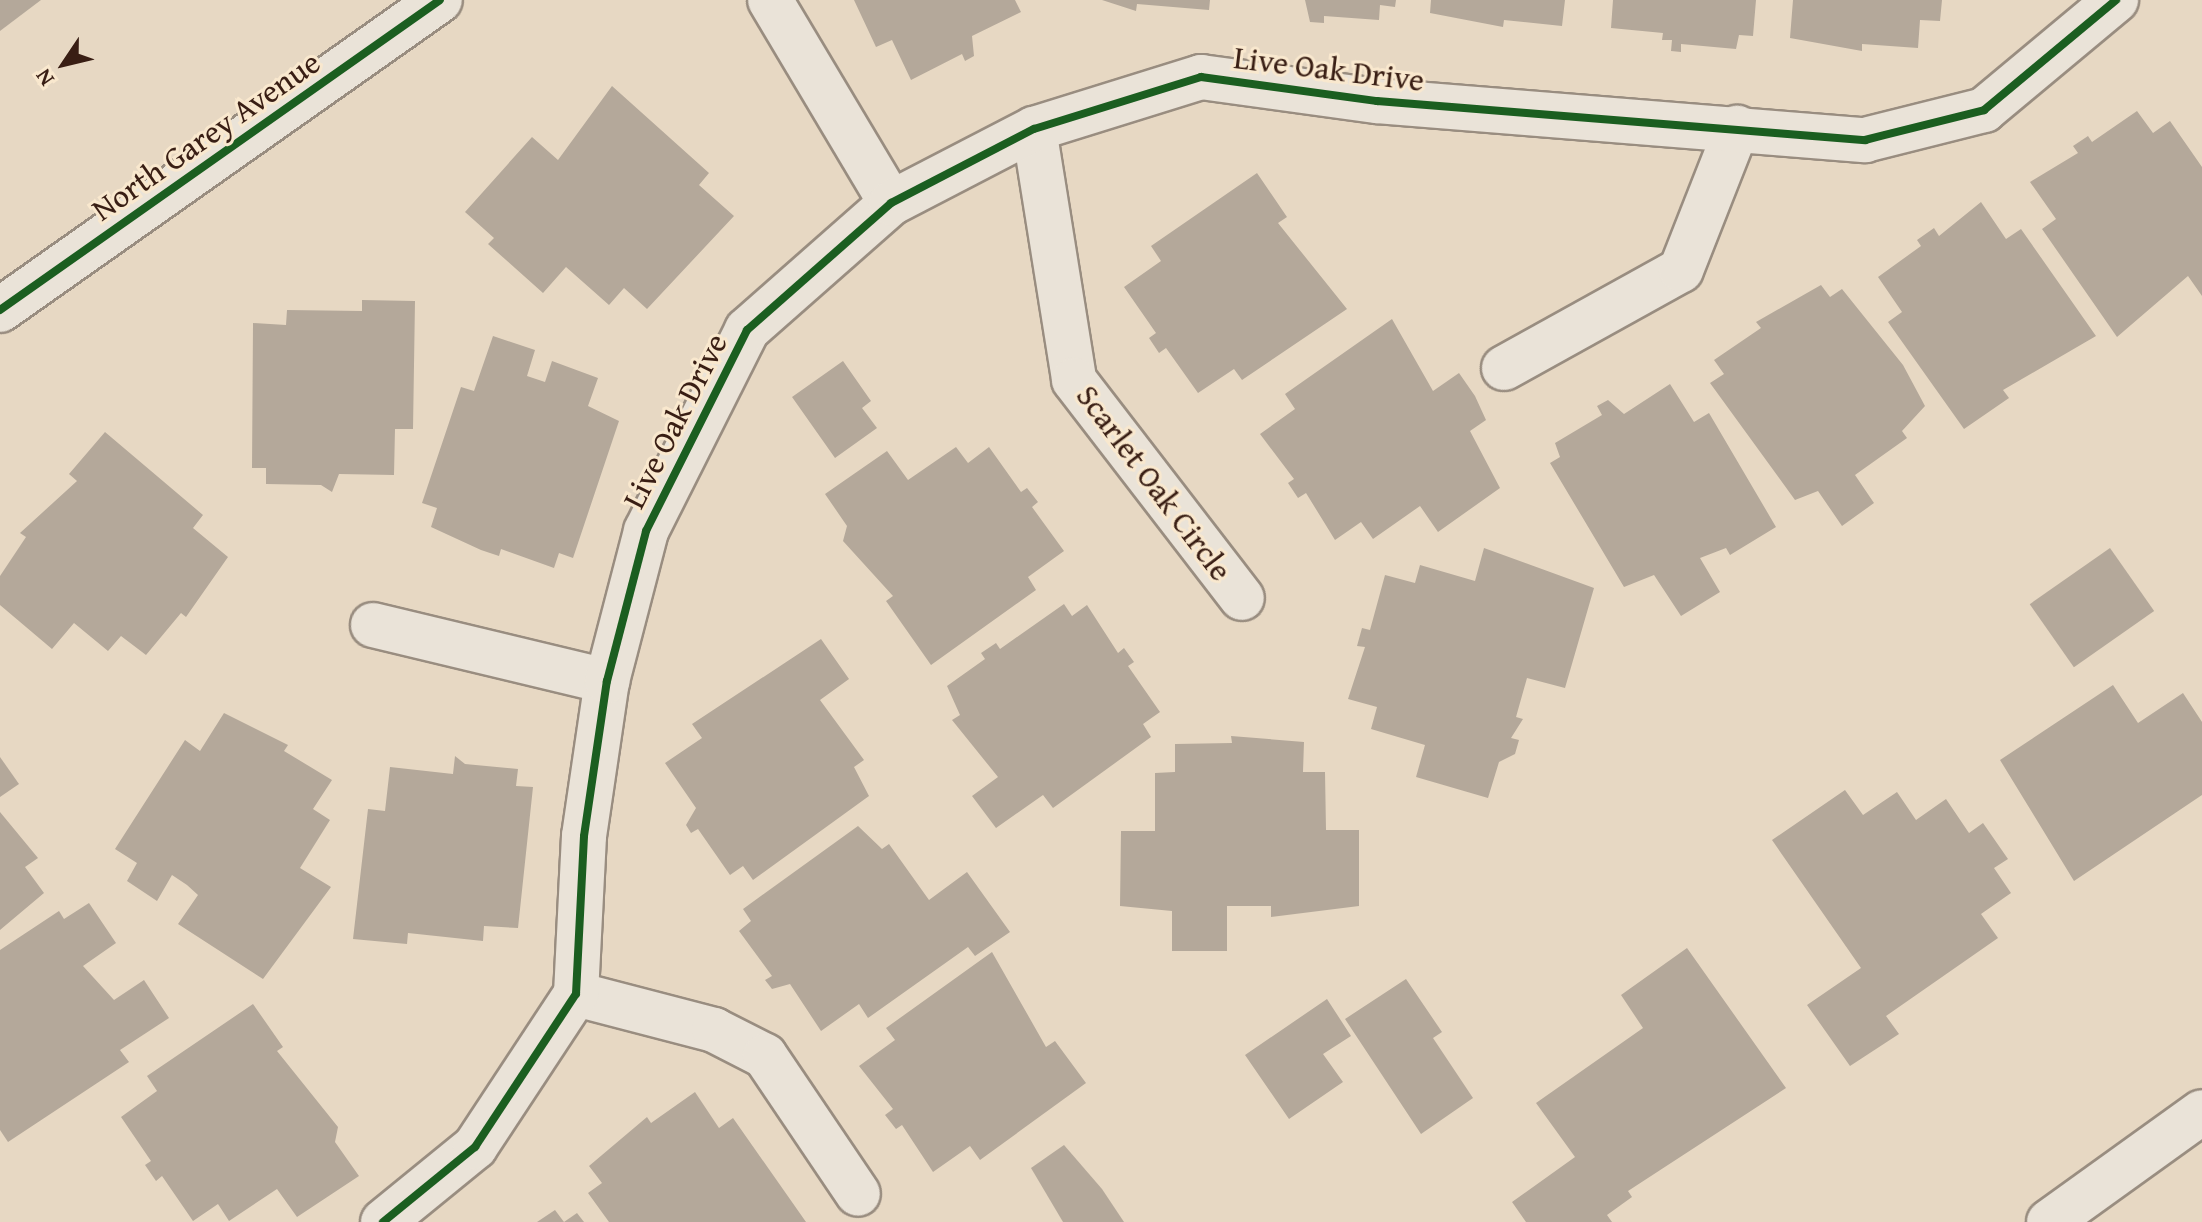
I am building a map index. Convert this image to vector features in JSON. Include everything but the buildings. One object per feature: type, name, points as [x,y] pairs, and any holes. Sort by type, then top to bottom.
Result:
[{"type":"street","name":"North Garey Avenue","points":[[0,310],[440,0]]},
{"type":"street","points":[[770,0],[891,203]]},
{"type":"street","name":"Live Oak Drive","points":[[576,994],[584,836],[607,681],[646,531],[747,330],[891,203],[1034,129],[1201,77],[1377,101],[1865,140],[1984,110],[2116,0]]},
{"type":"street","points":[[1504,368],[1681,270],[1737,128]]},
{"type":"street","name":"Scarlet Oak Circle","points":[[1034,129],[1074,380],[1242,598]]},
{"type":"street","points":[[373,625],[607,681]]},
{"type":"street","points":[[383,1222],[475,1147],[576,994],[714,1030],[765,1056],[858,1194]]},
{"type":"street","points":[[2049,1222],[2202,1112]]},
{"type":"cycle path","points":[[0,310],[440,0]]},
{"type":"cycle path","points":[[383,1222],[475,1147],[576,994],[584,836],[607,681],[646,531],[747,330],[891,203],[1034,129],[1201,77],[1377,101],[1865,140],[1984,110],[2116,0]]}]
